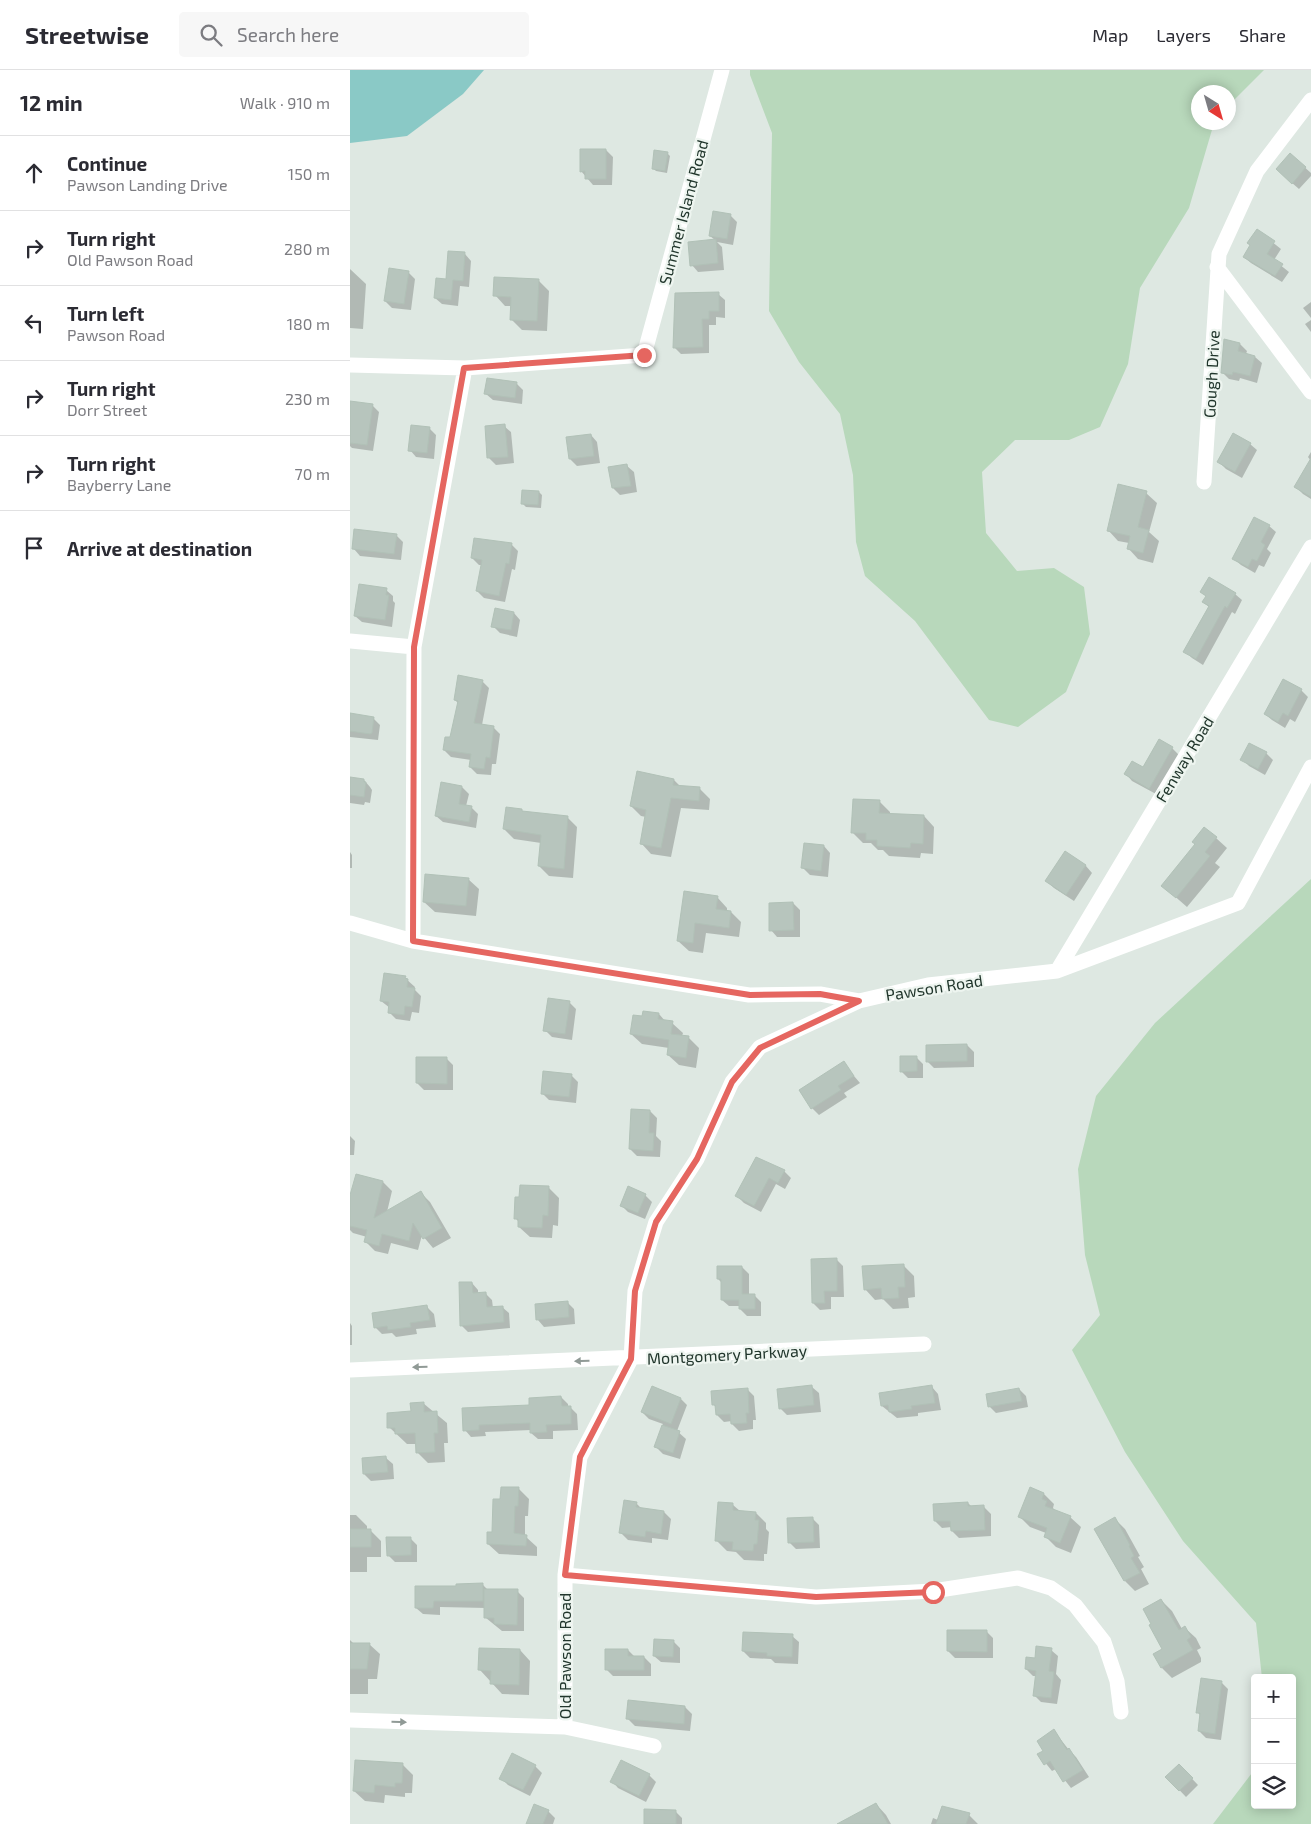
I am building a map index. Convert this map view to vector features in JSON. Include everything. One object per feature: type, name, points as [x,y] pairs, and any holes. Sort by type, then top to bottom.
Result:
[{"type":"street","name":"Summer Island Road","points":[[464,368],[644,355],[722,70]]},
{"type":"street","name":"Gough Drive","points":[[1204,482],[1219,254],[1257,171],[1311,100]]},
{"type":"street","points":[[1217,267],[1311,392]]},
{"type":"street","points":[[350,365],[464,368],[414,647],[413,941]]},
{"type":"street","name":"Fenway Road","points":[[1057,971],[1311,547]]},
{"type":"street","points":[[350,641],[414,647]]},
{"type":"street","name":"Pawson Road","points":[[350,923],[413,941],[750,995],[820,994],[859,1001],[928,985],[1057,971],[1238,902],[1311,767]]},
{"type":"street","name":"Old Pawson Road","points":[[350,1720],[565,1727],[565,1575],[580,1457],[631,1359],[635,1291],[656,1222],[697,1159],[732,1082],[760,1048],[859,1001]]},
{"type":"street","name":"Montgomery Parkway","points":[[350,1370],[631,1359],[924,1344]]},
{"type":"street","points":[[565,1575],[816,1597],[933,1592],[1018,1578],[1051,1588],[1075,1605],[1104,1642],[1118,1681],[1121,1712]]},
{"type":"street","points":[[565,1727],[654,1746]]},
{"type":"green space","points":[[750,70],[1264,70],[1236,98],[1236,85],[1191,85],[1191,130],[1212,130],[1189,208],[1140,288],[1128,364],[1100,427],[1069,440],[1015,440],[982,472],[986,533],[1017,571],[1054,568],[1084,587],[1090,634],[1066,692],[1018,727],[989,720],[915,621],[865,576],[856,542],[853,475],[840,414],[799,362],[769,311],[772,133],[750,75]]},
{"type":"green space","points":[[1311,879],[1311,1824],[1213,1824],[1251,1774],[1251,1809],[1296,1809],[1296,1674],[1262,1674],[1256,1623],[1183,1541],[1125,1452],[1072,1350],[1100,1315],[1085,1255],[1078,1169],[1096,1096],[1155,1023]]},
{"type":"water","points":[[350,70],[484,70],[463,94],[407,136],[350,143]]},
{"type":"building","points":[[580,149],[606,149],[606,179],[585,179],[585,171],[580,172]]},
{"type":"building","points":[[654,150],[668,152],[665,171],[652,169]]},
{"type":"building","points":[[1290,153],[1306,167],[1292,184],[1276,169]]},
{"type":"building","points":[[713,211],[731,214],[727,239],[709,236]]},
{"type":"building","points":[[1257,229],[1275,241],[1267,254],[1283,264],[1275,276],[1243,257],[1250,245],[1247,243]]},
{"type":"building","points":[[716,239],[718,263],[690,266],[688,242]]},
{"type":"building","points":[[448,251],[465,252],[463,281],[453,280],[451,300],[434,298],[436,278],[446,279]]},
{"type":"building","points":[[389,268],[409,271],[404,304],[384,301]]},
{"type":"building","points":[[494,277],[539,279],[537,321],[510,320],[511,297],[493,296]]},
{"type":"building","points":[[719,292],[719,311],[709,311],[709,319],[702,319],[703,347],[673,348],[675,293]]},
{"type":"building","points":[[1224,339],[1240,343],[1238,351],[1255,356],[1250,376],[1233,372],[1232,375],[1221,373]]},
{"type":"building","points":[[487,378],[517,382],[515,398],[484,394]]},
{"type":"building","points":[[350,401],[373,404],[367,445],[350,443]]},
{"type":"building","points":[[505,424],[508,457],[487,458],[485,426]]},
{"type":"building","points":[[411,425],[430,427],[427,453],[408,451]]},
{"type":"building","points":[[1233,433],[1251,443],[1235,472],[1217,462]]},
{"type":"building","points":[[591,434],[594,456],[569,459],[566,437]]},
{"type":"building","points":[[1311,458],[1311,497],[1294,487]]},
{"type":"building","points":[[627,464],[631,486],[612,488],[608,467]]},
{"type":"building","points":[[1118,484],[1147,491],[1138,527],[1149,530],[1143,553],[1127,549],[1130,536],[1107,531]]},
{"type":"building","points":[[522,490],[539,491],[538,505],[521,504]]},
{"type":"building","points":[[1254,517],[1270,525],[1261,542],[1265,545],[1257,561],[1252,559],[1248,567],[1232,559]]},
{"type":"building","points":[[354,529],[397,534],[394,554],[352,549]]},
{"type":"building","points":[[474,538],[512,543],[509,564],[506,563],[499,596],[476,591],[482,560],[471,558]]},
{"type":"building","points":[[1209,577],[1236,593],[1227,608],[1225,606],[1196,659],[1183,652],[1209,606],[1202,602],[1206,596],[1200,592]]},
{"type":"building","points":[[359,584],[387,588],[386,595],[389,595],[385,620],[354,616]]},
{"type":"building","points":[[495,608],[514,612],[511,630],[491,627]]},
{"type":"building","points":[[458,675],[483,680],[474,723],[494,726],[490,758],[486,757],[484,769],[469,767],[471,754],[443,750],[445,737],[450,737],[458,701],[454,700]]},
{"type":"building","points":[[1283,679],[1302,689],[1288,716],[1283,713],[1278,722],[1264,714]]},
{"type":"building","points":[[350,713],[374,717],[372,733],[350,731]]},
{"type":"building","points":[[1159,739],[1173,747],[1149,789],[1124,774],[1132,761],[1143,767]]},
{"type":"building","points":[[1249,743],[1267,752],[1258,769],[1240,760]]},
{"type":"building","points":[[637,771],[674,779],[673,785],[700,787],[699,801],[671,798],[661,848],[640,844],[646,810],[630,806]]},
{"type":"building","points":[[350,777],[364,779],[364,782],[366,782],[364,797],[350,795]]},
{"type":"building","points":[[441,782],[462,786],[459,804],[472,806],[469,822],[435,816]]},
{"type":"building","points":[[853,799],[880,800],[879,813],[924,815],[923,844],[911,843],[910,848],[877,846],[877,840],[866,840],[866,833],[851,833]]},
{"type":"building","points":[[506,807],[522,809],[522,811],[568,816],[564,869],[538,866],[541,835],[503,829]]},
{"type":"building","points":[[1204,827],[1217,837],[1205,852],[1210,856],[1176,898],[1161,886],[1195,844],[1192,842]]},
{"type":"building","points":[[804,843],[824,845],[821,871],[801,868]]},
{"type":"building","points":[[1065,851],[1086,865],[1066,895],[1045,881]]},
{"type":"building","points":[[425,874],[469,878],[466,906],[423,902]]},
{"type":"building","points":[[684,891],[718,896],[716,909],[731,911],[729,928],[695,923],[693,943],[677,941]]},
{"type":"building","points":[[793,902],[794,930],[769,931],[769,903]]},
{"type":"building","points":[[384,973],[406,976],[405,978],[408,979],[407,987],[415,988],[412,1007],[405,1006],[404,1015],[388,1013],[389,1002],[380,1001]]},
{"type":"building","points":[[548,998],[570,1001],[565,1034],[543,1031]]},
{"type":"building","points":[[643,1011],[659,1013],[658,1019],[673,1021],[671,1034],[689,1036],[686,1058],[667,1055],[669,1040],[630,1034],[633,1015],[642,1016]]},
{"type":"building","points":[[967,1044],[967,1061],[926,1062],[926,1045]]},
{"type":"building","points":[[900,1056],[917,1056],[917,1071],[900,1072]]},
{"type":"building","points":[[416,1057],[447,1057],[447,1084],[416,1083]]},
{"type":"building","points":[[844,1061],[854,1076],[838,1086],[841,1090],[811,1109],[799,1090]]},
{"type":"building","points":[[543,1071],[572,1074],[569,1097],[541,1094]]},
{"type":"building","points":[[631,1109],[650,1110],[649,1133],[654,1133],[653,1151],[629,1149]]},
{"type":"building","points":[[756,1157],[785,1170],[778,1183],[769,1178],[754,1206],[735,1196]]},
{"type":"building","points":[[356,1174],[383,1181],[374,1218],[421,1191],[442,1228],[423,1239],[413,1223],[409,1241],[382,1234],[379,1246],[364,1242],[367,1230],[350,1226],[350,1195]]},
{"type":"building","points":[[520,1185],[549,1186],[548,1216],[543,1215],[542,1228],[518,1227],[518,1219],[514,1219],[515,1197],[519,1197]]},
{"type":"building","points":[[628,1186],[646,1194],[638,1213],[620,1206]]},
{"type":"building","points":[[837,1258],[837,1291],[824,1291],[825,1303],[812,1303],[811,1259]]},
{"type":"building","points":[[904,1264],[905,1287],[898,1287],[899,1298],[882,1299],[881,1288],[864,1290],[862,1266]]},
{"type":"building","points":[[717,1266],[742,1266],[742,1294],[755,1294],[755,1309],[739,1309],[739,1300],[721,1300],[721,1279],[717,1279]]},
{"type":"building","points":[[459,1282],[472,1282],[473,1293],[486,1292],[487,1307],[503,1306],[504,1322],[460,1326]]},
{"type":"building","points":[[568,1301],[569,1317],[536,1320],[535,1304]]},
{"type":"building","points":[[427,1305],[430,1320],[410,1323],[411,1327],[388,1330],[387,1326],[374,1328],[372,1313]]},
{"type":"building","points":[[812,1385],[814,1405],[779,1409],[777,1389]]},
{"type":"building","points":[[932,1385],[935,1403],[911,1406],[912,1409],[889,1412],[888,1405],[881,1406],[879,1393]]},
{"type":"building","points":[[652,1386],[681,1398],[671,1424],[641,1412]]},
{"type":"building","points":[[748,1388],[749,1413],[746,1413],[747,1423],[731,1424],[730,1414],[716,1415],[715,1405],[712,1405],[711,1391]]},
{"type":"building","points":[[1019,1388],[1022,1401],[988,1407],[986,1394]]},
{"type":"building","points":[[561,1396],[562,1406],[571,1406],[571,1424],[546,1425],[547,1432],[530,1433],[530,1423],[479,1425],[479,1430],[463,1431],[462,1408],[529,1405],[529,1398]]},
{"type":"building","points":[[424,1402],[424,1412],[437,1411],[438,1433],[434,1433],[435,1452],[416,1453],[415,1433],[395,1434],[395,1428],[387,1428],[387,1413],[411,1411],[410,1403]]},
{"type":"building","points":[[662,1425],[680,1431],[673,1453],[654,1447]]},
{"type":"building","points":[[386,1456],[388,1472],[363,1474],[362,1458]]},
{"type":"building","points":[[501,1487],[519,1487],[518,1506],[515,1506],[514,1533],[527,1535],[526,1546],[487,1544],[487,1532],[492,1532],[493,1499],[500,1499]]},
{"type":"building","points":[[1030,1487],[1044,1493],[1042,1499],[1047,1501],[1045,1506],[1071,1516],[1060,1543],[1044,1537],[1047,1528],[1018,1517]]},
{"type":"building","points":[[624,1500],[637,1502],[636,1507],[664,1511],[661,1534],[646,1531],[645,1537],[619,1533]]},
{"type":"building","points":[[718,1502],[733,1503],[733,1510],[756,1512],[755,1520],[759,1520],[757,1544],[754,1544],[753,1551],[732,1550],[733,1542],[715,1541]]},
{"type":"building","points":[[968,1502],[968,1506],[984,1505],[985,1530],[951,1531],[950,1521],[934,1521],[933,1504]]},
{"type":"building","points":[[813,1517],[814,1542],[788,1543],[787,1518]]},
{"type":"building","points":[[1115,1517],[1130,1545],[1134,1556],[1131,1558],[1140,1573],[1124,1581],[1094,1529]]},
{"type":"building","points":[[350,1529],[371,1529],[371,1547],[350,1547]]},
{"type":"building","points":[[386,1537],[411,1537],[411,1555],[387,1556]]},
{"type":"building","points":[[483,1583],[483,1601],[434,1601],[433,1608],[415,1608],[415,1586],[456,1586],[456,1584]]},
{"type":"building","points":[[484,1589],[518,1589],[517,1625],[494,1624],[494,1618],[484,1618]]},
{"type":"building","points":[[1161,1599],[1179,1630],[1185,1626],[1191,1637],[1187,1640],[1193,1650],[1161,1668],[1153,1654],[1162,1649],[1143,1609]]},
{"type":"building","points":[[947,1630],[987,1630],[987,1652],[947,1651]]},
{"type":"building","points":[[743,1632],[793,1634],[792,1657],[767,1656],[767,1653],[742,1651]]},
{"type":"building","points":[[654,1639],[674,1640],[673,1657],[653,1656]]},
{"type":"building","points":[[350,1643],[370,1643],[367,1669],[350,1669]]},
{"type":"building","points":[[1036,1646],[1052,1648],[1049,1671],[1054,1672],[1051,1698],[1033,1696],[1036,1671],[1025,1669],[1026,1657],[1035,1658]]},
{"type":"building","points":[[479,1648],[520,1649],[519,1685],[490,1684],[491,1671],[478,1670]]},
{"type":"building","points":[[605,1649],[628,1649],[628,1656],[644,1656],[644,1670],[605,1670]]},
{"type":"building","points":[[1201,1678],[1222,1681],[1215,1734],[1198,1731],[1200,1713],[1196,1713]]},
{"type":"building","points":[[628,1700],[685,1706],[684,1724],[626,1719]]},
{"type":"building","points":[[1054,1729],[1067,1750],[1069,1748],[1083,1770],[1063,1782],[1050,1761],[1044,1765],[1037,1754],[1043,1751],[1037,1741]]},
{"type":"building","points":[[512,1753],[536,1765],[523,1790],[499,1779]]},
{"type":"building","points":[[355,1760],[403,1763],[402,1783],[395,1783],[395,1787],[375,1785],[374,1793],[353,1791]]},
{"type":"building","points":[[621,1760],[650,1774],[639,1796],[610,1782]]},
{"type":"building","points":[[1179,1764],[1193,1778],[1179,1791],[1165,1777]]},
{"type":"building","points":[[876,1803],[888,1824],[837,1824]]},
{"type":"building","points":[[534,1804],[549,1810],[543,1824],[526,1824]]},
{"type":"building","points":[[942,1806],[970,1813],[966,1824],[936,1824]]},
{"type":"building","points":[[644,1809],[676,1810],[676,1824],[644,1824]]},
{"type":"route","points":[[644,355],[464,368],[414,647],[413,941],[750,995],[820,994],[859,1001],[760,1048],[732,1082],[697,1159],[656,1222],[635,1291],[631,1359],[580,1457],[565,1575],[816,1597],[933,1592]]}]
